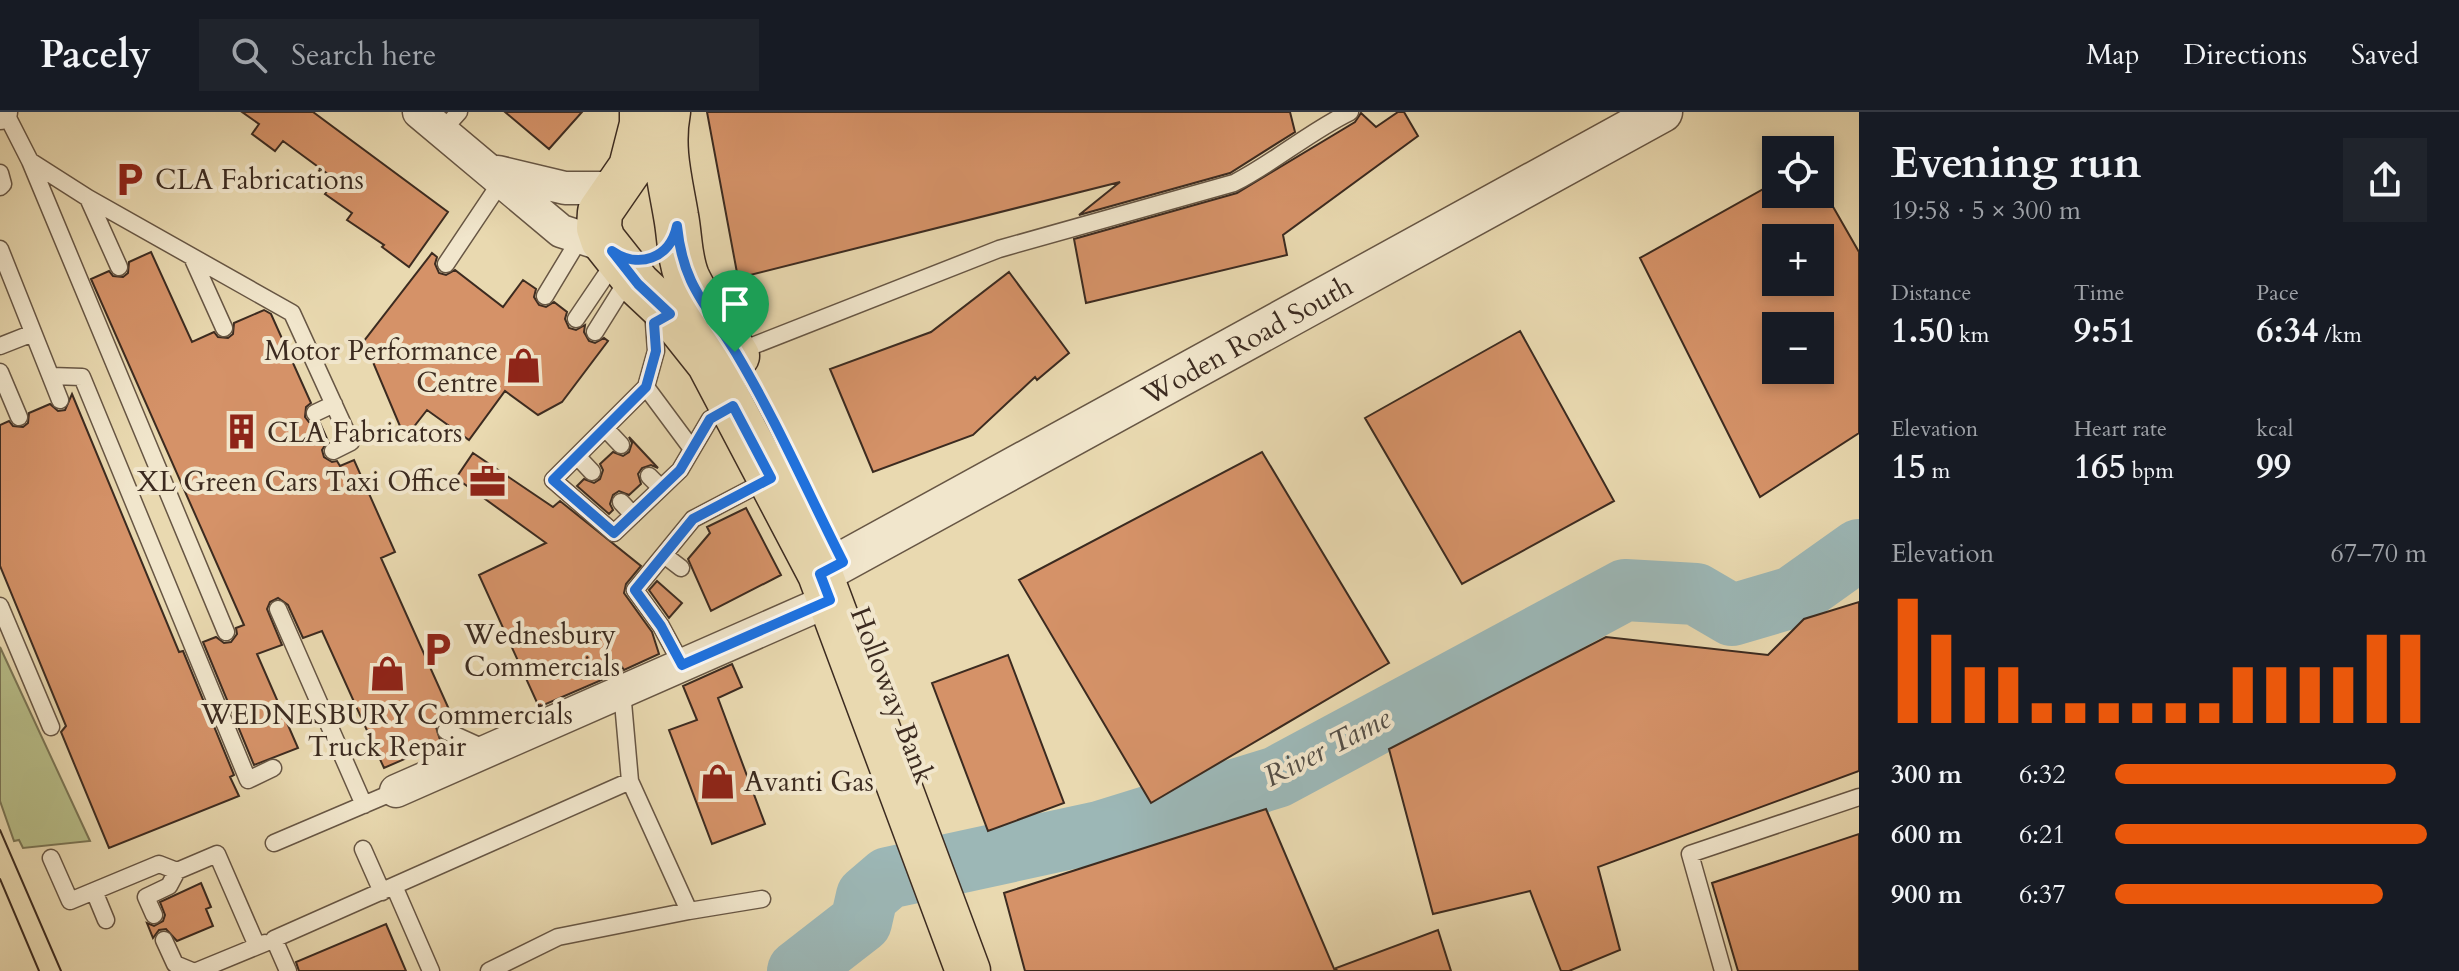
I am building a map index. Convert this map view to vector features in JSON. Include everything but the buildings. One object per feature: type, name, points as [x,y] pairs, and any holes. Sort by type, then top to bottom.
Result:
[{"type":"main road","points":[[642,112],[636,151],[618,188],[604,202],[600,212],[599,228],[609,253],[662,318],[722,358],[831,576]]},
{"type":"main road","points":[[668,112],[664,154],[687,277],[705,309],[722,358],[733,406],[771,478],[831,576]]},
{"type":"main road","points":[[609,253],[628,260],[652,258],[668,247],[675,216],[664,193],[647,184],[618,188]]},
{"type":"main road","name":"Holloway Bank","points":[[831,576],[969,949]]},
{"type":"main road","points":[[969,949],[994,971]]},
{"type":"street","name":"Woden Road South","points":[[831,576],[1611,132],[1662,112]]},
{"type":"street","points":[[440,118],[561,231],[609,253]]},
{"type":"street","points":[[499,175],[565,188],[618,188]]},
{"type":"street","points":[[396,791],[488,750],[617,681],[682,665],[831,576]]},
{"type":"lane","points":[[2,112],[30,161],[226,632]]},
{"type":"lane","points":[[722,358],[999,249],[1234,183],[1261,169],[1319,127],[1350,112]]},
{"type":"lane","points":[[30,161],[88,198],[292,313],[351,442],[333,451]]},
{"type":"lane","points":[[0,173],[3,184],[0,187]]},
{"type":"lane","points":[[446,264],[499,175]]},
{"type":"lane","points":[[88,198],[119,267]]},
{"type":"lane","points":[[0,249],[60,400]]},
{"type":"lane","points":[[545,296],[609,253]]},
{"type":"lane","points":[[576,319],[609,253]]},
{"type":"lane","points":[[595,332],[609,253]]},
{"type":"lane","points":[[192,256],[224,328]]},
{"type":"lane","points":[[662,318],[646,387],[553,480],[614,533],[627,508],[655,482],[680,470],[710,419],[733,406]]},
{"type":"lane","points":[[0,346],[33,333]]},
{"type":"lane","points":[[0,372],[19,417]]},
{"type":"lane","points":[[51,376],[82,377],[168,606],[248,780],[273,768]]},
{"type":"lane","points":[[646,387],[692,449]]},
{"type":"lane","points":[[315,413],[334,404]]},
{"type":"lane","points":[[605,428],[621,445]]},
{"type":"lane","points":[[577,456],[592,472]]},
{"type":"lane","points":[[682,665],[661,626],[635,590],[693,519],[771,478]]},
{"type":"lane","points":[[664,555],[681,568]]},
{"type":"lane","points":[[0,606],[51,727]]},
{"type":"lane","points":[[278,609],[364,805]]},
{"type":"lane","points":[[617,681],[630,781],[689,911]]},
{"type":"lane","points":[[446,731],[488,750]]},
{"type":"lane","points":[[164,940],[175,964],[194,971],[274,939],[630,781]]},
{"type":"lane","points":[[274,843],[396,791]]},
{"type":"lane","points":[[1723,971],[1690,854],[1859,797]]},
{"type":"lane","points":[[363,849],[431,971]]},
{"type":"lane","points":[[154,915],[146,897],[169,886],[177,871],[217,854],[257,946]]},
{"type":"lane","points":[[51,858],[70,901],[159,864],[177,871]]},
{"type":"lane","points":[[94,891],[106,920]]},
{"type":"lane","points":[[489,971],[558,937],[762,899]]},
{"type":"lane","points":[[274,939],[288,971]]},
{"type":"green space","points":[[0,647],[90,841],[23,848],[19,840],[14,841],[0,801]]},
{"type":"waterway","name":"River Tame","points":[[798,971],[861,922],[867,896],[888,878],[1099,832],[1277,777],[1625,590],[1696,594],[1732,615],[1793,597],[1859,550]]},
{"type":"tram line","points":[[0,830],[61,971]]},
{"type":"tram line","points":[[0,879],[39,971]]},
{"type":"place","name":"CLA Fabrications","points":[[129,179]]},
{"type":"place","name":"Motor Performance Centre","points":[[524,366]]},
{"type":"place","name":"CLA Fabricators","points":[[241,432]]},
{"type":"place","name":"XL Green Cars Taxi Office","points":[[487,481]]},
{"type":"place","name":"Wednesbury Commercials","points":[[438,650]]},
{"type":"place","name":"WEDNESBURY Commercials Truck Repair","points":[[387,674]]},
{"type":"place","name":"Avanti Gas","points":[[718,781]]},
{"type":"route","points":[[677,226],[687,277],[735,352],[843,562],[820,574],[830,600],[682,665],[661,626],[635,590],[693,519],[771,478],[733,406],[710,419],[680,470],[614,533],[553,480],[646,387],[656,351],[654,323],[670,314],[638,284],[612,251],[628,260],[652,258],[668,247],[677,226]]}]
